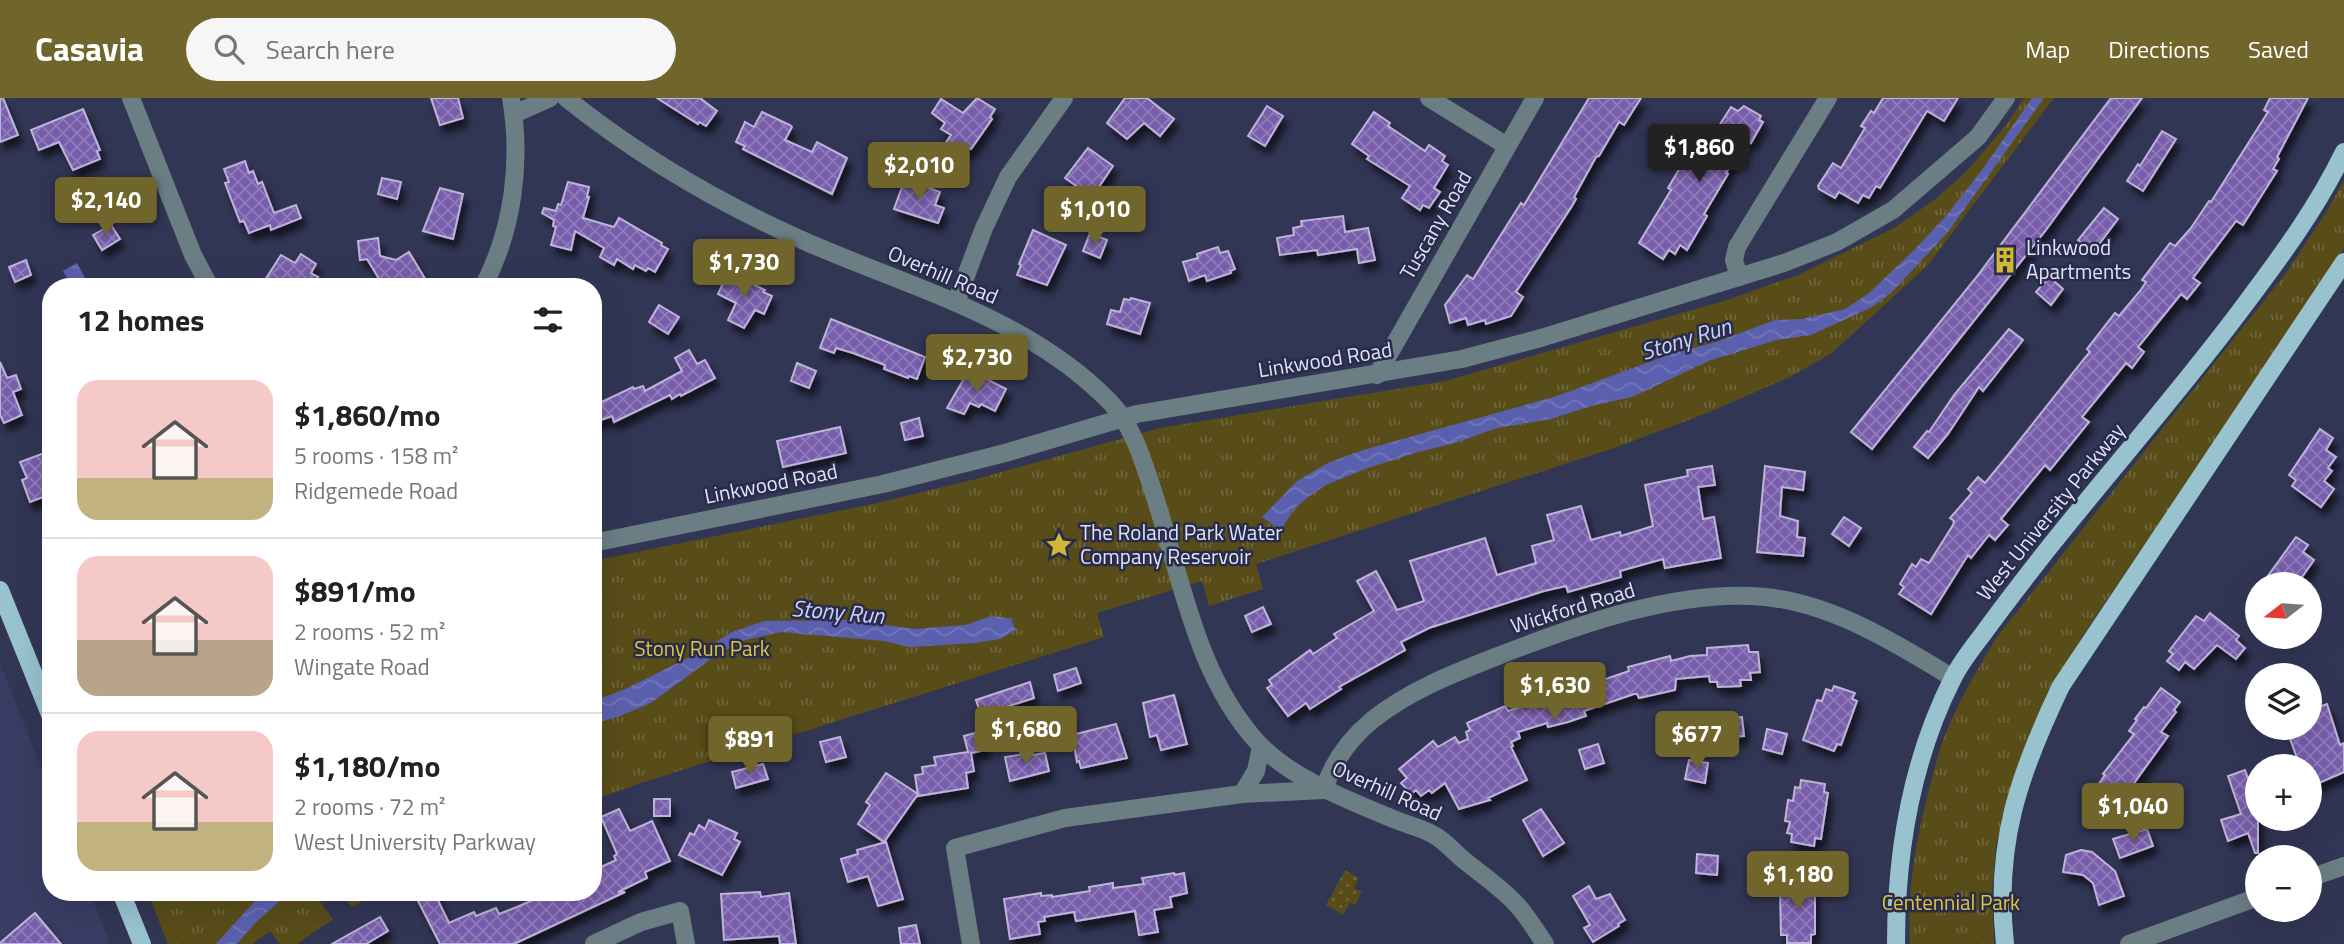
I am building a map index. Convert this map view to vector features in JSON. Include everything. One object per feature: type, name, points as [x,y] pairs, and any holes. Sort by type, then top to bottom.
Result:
[{"type":"main road","name":"West University Parkway","points":[[1896,944],[1896,901],[1906,816],[1930,730],[1953,678],[2008,600],[2201,363],[2262,282],[2298,232],[2344,152]]},
{"type":"main road","points":[[2005,944],[2001,887],[2013,810],[2021,776],[2061,686],[2344,262]]},
{"type":"main road","points":[[0,590],[42,695]]},
{"type":"main road","points":[[125,901],[142,944]]},
{"type":"street","points":[[131,98],[193,255],[205,278]]},
{"type":"street","points":[[488,278],[506,231],[512,199],[515,163],[513,106],[550,98]]},
{"type":"street","name":"Overhill Road","points":[[566,98],[621,141],[667,171],[732,206],[823,249],[956,302],[1010,328],[1067,363],[1087,379],[1123,418],[1136,441],[1213,676],[1261,746],[1324,790],[1434,835],[1517,904],[1545,944]]},
{"type":"street","points":[[956,302],[984,228],[1008,177],[1064,98]]},
{"type":"street","points":[[1429,98],[1507,146]]},
{"type":"street","name":"Tuscany Road","points":[[1377,375],[1535,98]]},
{"type":"street","points":[[1739,277],[1734,260],[1737,247],[1828,98]]},
{"type":"street","name":"Linkwood Road","points":[[602,541],[883,484],[1158,410],[1462,359],[1528,342],[1739,277],[1812,253],[1894,211],[1978,137],[2006,98]]},
{"type":"street","name":"Wickford Road","points":[[1324,790],[1329,771],[1370,722],[1414,693],[1457,672],[1598,619],[1671,603],[1736,595],[1768,597],[1814,608],[1849,620],[1953,678]]},
{"type":"street","points":[[1242,794],[1256,771],[1261,746]]},
{"type":"street","points":[[971,944],[954,848],[1065,818],[1242,794],[1324,790]]},
{"type":"street","points":[[2322,874],[2344,866]]},
{"type":"street","points":[[2129,944],[2245,902]]},
{"type":"street","points":[[594,944],[641,922],[680,911],[686,944]]},
{"type":"shaded area","points":[[0,663],[42,769],[42,901],[93,901],[110,944],[0,944]]},
{"type":"green space","name":"Stony Run Park","points":[[2024,98],[2054,98],[1928,265],[1832,353],[1790,377],[1707,413],[1617,447],[1256,564],[1263,589],[1209,606],[1202,581],[1097,613],[1104,637],[602,797],[602,559],[873,504],[976,479],[1160,428],[1445,381],[1727,300],[1798,275],[1894,228],[1934,200],[1967,171],[2006,125]]},
{"type":"green space","name":"Centennial Park","points":[[2344,180],[2344,248],[2313,300],[2215,448],[2148,539],[2082,637],[2039,713],[2010,792],[1996,846],[1992,891],[1994,944],[1910,944],[1912,880],[1928,795],[1944,738],[1976,673],[1996,638],[2286,273]]},
{"type":"green space","points":[[1345,870],[1359,878],[1354,888],[1362,892],[1355,905],[1350,903],[1343,915],[1326,905]]},
{"type":"green space","points":[[151,901],[320,901],[333,919],[297,944],[280,944],[270,931],[252,944],[168,944]]},
{"type":"green space","points":[[347,901],[362,901],[352,907]]},
{"type":"water","name":"Stony Run","points":[[2032,98],[2044,98],[1948,232],[1891,293],[1872,307],[1811,335],[1777,340],[1711,360],[1632,397],[1551,419],[1497,428],[1365,469],[1326,485],[1308,497],[1294,509],[1281,530],[1262,517],[1297,481],[1328,463],[1363,450],[1557,396],[1671,354],[1716,342],[1775,320],[1802,319],[1845,309],[1868,294],[1945,217],[1982,170]]},
{"type":"water","points":[[77,263],[85,278],[67,278],[63,271]]},
{"type":"water","points":[[991,616],[1014,619],[1011,620],[1016,630],[1000,639],[910,647],[884,641],[781,632],[745,640],[716,655],[651,703],[602,721],[602,698],[692,656],[732,632],[764,621],[846,620],[915,629],[965,625]]},
{"type":"water","points":[[255,901],[280,901],[237,944],[216,944]]},
{"type":"building","points":[[0,98],[3,98],[18,135],[0,142]]},
{"type":"building","points":[[431,98],[458,98],[463,118],[440,125]]},
{"type":"building","points":[[657,98],[700,98],[717,111],[706,126],[699,122],[698,124]]},
{"type":"building","points":[[977,98],[995,109],[990,117],[992,119],[971,149],[968,148],[963,155],[945,144],[951,135],[941,129],[945,123],[932,113],[941,99],[963,113]]},
{"type":"building","points":[[1125,98],[1147,98],[1174,119],[1160,136],[1144,123],[1127,139],[1107,123]]},
{"type":"building","points":[[1589,98],[1641,98],[1624,125],[1619,122],[1596,157],[1574,197],[1576,199],[1572,206],[1516,292],[1523,297],[1511,316],[1486,324],[1485,320],[1468,325],[1466,318],[1450,323],[1445,305],[1467,275],[1473,279],[1521,203],[1524,205]]},
{"type":"building","points":[[1883,98],[1958,98],[1944,121],[1927,111],[1880,188],[1876,186],[1869,198],[1863,195],[1858,203],[1839,192],[1835,198],[1819,189],[1818,186],[1833,163],[1841,168],[1865,128],[1861,126],[1871,111],[1874,113]]},
{"type":"building","points":[[2111,98],[2142,98],[2046,230],[1872,449],[1851,432],[1975,279]]},
{"type":"building","points":[[2270,98],[2308,98],[2277,157],[2279,159],[2273,169],[2277,171],[2243,225],[2236,221],[2193,278],[2200,283],[2187,299],[2181,294],[2138,347],[2144,352],[2132,368],[2126,363],[2082,417],[2089,422],[2050,470],[2045,465],[2001,519],[2008,525],[1995,540],[1989,535],[1971,558],[1968,555],[1931,614],[1899,594],[1904,587],[1900,584],[1912,564],[1916,567],[1921,559],[1929,563],[1953,525],[1954,521],[1950,518],[1972,493],[1968,489],[1978,477],[1985,483],[2090,352],[2087,349],[2115,313],[2119,316],[2140,291],[2146,282],[2142,280],[2170,243],[2175,246],[2209,201],[2211,202],[2268,112],[2264,110]]},
{"type":"building","points":[[1267,106],[1283,116],[1265,146],[1248,136]]},
{"type":"building","points":[[1744,106],[1761,116],[1759,120],[1763,122],[1751,143],[1746,140],[1726,173],[1728,174],[1704,214],[1707,216],[1687,250],[1680,245],[1675,254],[1669,250],[1663,259],[1639,243],[1671,190],[1668,188],[1687,156],[1689,157],[1701,139],[1708,143],[1731,107],[1738,111]]},
{"type":"building","points":[[83,109],[100,150],[97,151],[100,159],[73,170],[59,142],[39,150],[31,130]]},
{"type":"building","points":[[762,112],[792,127],[785,140],[812,152],[817,142],[847,158],[832,194],[743,149],[745,146],[736,142],[745,122],[754,127]]},
{"type":"building","points":[[1374,112],[1390,123],[1388,126],[1425,151],[1429,145],[1445,156],[1442,161],[1448,165],[1434,188],[1440,192],[1429,208],[1423,205],[1420,210],[1402,198],[1410,186],[1367,159],[1369,156],[1352,144]]},
{"type":"building","points":[[2162,131],[2176,139],[2143,191],[2127,181]]},
{"type":"building","points":[[1088,148],[1113,166],[1092,197],[1065,178]]},
{"type":"building","points":[[245,161],[249,173],[253,171],[258,184],[262,182],[274,213],[296,205],[301,218],[271,230],[270,225],[249,233],[244,221],[240,222],[225,183],[229,182],[224,169]]},
{"type":"building","points":[[382,178],[401,182],[397,199],[378,194]]},
{"type":"building","points":[[905,179],[940,192],[935,205],[944,208],[938,223],[894,209]]},
{"type":"building","points":[[568,182],[589,187],[583,218],[614,227],[619,218],[668,249],[655,272],[635,265],[633,269],[617,259],[614,265],[600,257],[604,248],[575,231],[571,250],[551,245],[556,227],[553,226],[554,220],[542,213],[544,208],[556,211],[558,204],[561,205]]},
{"type":"building","points":[[440,188],[463,194],[453,239],[423,231]]},
{"type":"building","points":[[2104,208],[2118,219],[2093,252],[2078,240]]},
{"type":"building","points":[[1343,216],[1345,232],[1368,228],[1375,260],[1359,263],[1357,249],[1318,255],[1317,250],[1280,255],[1277,238],[1294,235],[1293,228],[1302,226],[1301,221]]},
{"type":"building","points":[[111,225],[120,239],[102,250],[93,235]]},
{"type":"building","points":[[1033,230],[1066,245],[1047,285],[1017,275]]},
{"type":"building","points":[[1090,233],[1107,240],[1100,258],[1083,251]]},
{"type":"building","points":[[378,238],[380,256],[396,260],[409,252],[425,278],[379,278],[367,259],[360,260],[358,241]]},
{"type":"building","points":[[1218,247],[1220,253],[1228,251],[1235,269],[1230,271],[1231,273],[1207,281],[1205,275],[1189,281],[1183,262],[1198,258],[1197,254]]},
{"type":"building","points":[[301,254],[316,264],[311,273],[318,277],[266,278],[281,255],[295,263]]},
{"type":"building","points":[[26,260],[31,275],[15,282],[9,267]]},
{"type":"building","points":[[728,272],[772,296],[764,314],[755,310],[744,328],[728,320],[736,303],[718,294]]},
{"type":"building","points":[[2049,277],[2063,289],[2051,305],[2036,292]]},
{"type":"building","points":[[1124,299],[1150,303],[1140,334],[1107,324],[1111,310],[1120,312]]},
{"type":"building","points":[[659,305],[679,317],[668,334],[649,322]]},
{"type":"building","points":[[831,319],[925,357],[917,379],[884,369],[885,365],[853,353],[836,348],[834,353],[820,348]]},
{"type":"building","points":[[2009,329],[2023,340],[1983,391],[1979,387],[1948,434],[1928,458],[1914,447],[1927,431],[1929,432],[1954,395]]},
{"type":"building","points":[[689,350],[697,364],[705,360],[715,378],[681,396],[680,394],[672,399],[670,395],[614,422],[612,416],[602,420],[602,402],[633,387],[643,386],[645,391],[682,371],[675,358]]},
{"type":"building","points":[[0,362],[7,378],[16,375],[21,389],[13,392],[22,415],[4,423],[0,415]]},
{"type":"building","points":[[797,363],[816,371],[809,388],[791,381]]},
{"type":"building","points":[[969,370],[1006,389],[995,411],[981,404],[979,407],[970,403],[964,414],[947,408]]},
{"type":"building","points":[[919,418],[923,436],[905,440],[901,423]]},
{"type":"building","points":[[840,427],[846,453],[783,467],[777,441]]},
{"type":"building","points":[[2320,429],[2333,438],[2326,450],[2336,457],[2328,468],[2332,471],[2324,481],[2334,489],[2321,507],[2292,486],[2296,480],[2289,475]]},
{"type":"building","points":[[42,454],[42,497],[30,502],[22,480],[27,478],[20,462]]},
{"type":"building","points":[[1712,466],[1715,485],[1698,487],[1703,519],[1714,517],[1721,558],[1665,568],[1663,559],[1620,571],[1621,577],[1568,592],[1566,586],[1544,591],[1429,628],[1401,642],[1405,650],[1339,687],[1341,689],[1310,709],[1306,703],[1288,716],[1267,688],[1272,685],[1269,680],[1310,650],[1313,654],[1337,638],[1334,634],[1374,611],[1357,581],[1376,571],[1397,610],[1424,601],[1410,561],[1485,538],[1497,575],[1536,563],[1532,546],[1554,540],[1547,515],[1581,506],[1591,540],[1620,532],[1621,536],[1653,526],[1645,485],[1688,476],[1687,470]]},
{"type":"building","points":[[1765,466],[1805,472],[1803,490],[1782,487],[1780,516],[1798,521],[1797,537],[1805,538],[1803,556],[1757,552]]},
{"type":"building","points":[[1844,517],[1861,528],[1849,546],[1832,534]]},
{"type":"building","points":[[2296,537],[2308,545],[2303,552],[2314,560],[2306,572],[2271,572]]},
{"type":"building","points":[[1263,607],[1271,624],[1252,632],[1245,616]]},
{"type":"building","points":[[2210,613],[2239,636],[2236,640],[2245,648],[2236,659],[2217,645],[2194,669],[2185,662],[2179,670],[2167,661],[2173,654],[2169,651],[2196,616],[2204,621]]},
{"type":"building","points":[[1748,645],[1749,652],[1758,652],[1760,672],[1750,673],[1751,680],[1740,680],[1741,686],[1718,687],[1717,682],[1710,682],[1709,676],[1676,679],[1675,690],[1639,698],[1634,694],[1584,711],[1586,716],[1568,722],[1548,727],[1547,723],[1518,732],[1520,738],[1511,742],[1511,747],[1527,780],[1488,798],[1490,800],[1459,809],[1445,783],[1432,793],[1429,790],[1421,796],[1416,790],[1411,794],[1401,783],[1407,778],[1399,769],[1433,741],[1438,747],[1455,737],[1459,743],[1468,739],[1466,732],[1470,730],[1467,723],[1505,706],[1508,711],[1538,701],[1536,696],[1559,688],[1556,680],[1573,674],[1576,682],[1598,675],[1600,681],[1629,671],[1628,667],[1670,656],[1671,661],[1707,655],[1707,648]]},
{"type":"building","points":[[1076,668],[1081,683],[1058,691],[1054,675]]},
{"type":"building","points":[[1030,682],[1034,698],[981,715],[976,700]]},
{"type":"building","points":[[1834,686],[1855,693],[1852,699],[1857,701],[1841,745],[1837,744],[1834,751],[1803,740],[1817,700],[1822,701],[1826,689],[1832,691]]},
{"type":"building","points":[[2161,688],[2180,702],[2161,732],[2168,736],[2114,811],[2091,795],[2105,775],[2103,774],[2134,734],[2129,731],[2137,720],[2135,719]]},
{"type":"building","points":[[1174,695],[1187,744],[1161,750],[1157,735],[1150,737],[1143,703]]},
{"type":"building","points":[[2327,704],[2340,745],[2344,743],[2344,772],[2322,782],[2322,754],[2296,754],[2290,740],[2322,740],[2322,706]]},
{"type":"building","points":[[1742,717],[1744,736],[1724,737],[1722,718]]},
{"type":"building","points":[[1116,724],[1127,758],[1081,768],[1079,761],[1077,762],[1072,735]]},
{"type":"building","points":[[1767,729],[1787,734],[1782,754],[1763,749]]},
{"type":"building","points":[[982,731],[986,750],[971,753],[974,771],[966,773],[968,788],[918,796],[915,775],[923,774],[922,767],[936,765],[934,757],[968,752],[964,736]]},
{"type":"building","points":[[840,737],[846,757],[826,762],[820,742]]},
{"type":"building","points":[[1598,744],[1604,763],[1585,769],[1579,750]]},
{"type":"building","points":[[1045,753],[1049,771],[1010,781],[1005,757]]},
{"type":"building","points":[[1689,760],[1708,763],[1705,783],[1685,779]]},
{"type":"building","points":[[763,764],[768,779],[736,788],[732,772]]},
{"type":"building","points":[[2245,770],[2245,831],[2258,831],[2258,845],[2252,845],[2248,833],[2228,841],[2221,820],[2241,814],[2228,776]]},
{"type":"building","points":[[886,773],[918,794],[884,842],[858,824],[870,805],[866,802]]},
{"type":"building","points":[[1801,780],[1825,784],[1824,792],[1828,793],[1821,839],[1815,838],[1814,846],[1791,842],[1792,834],[1787,833],[1790,822],[1785,821],[1788,800],[1793,801],[1795,787],[1800,788]]},
{"type":"building","points":[[654,799],[670,799],[670,816],[654,816]]},
{"type":"building","points":[[619,809],[630,831],[652,821],[670,861],[645,872],[647,878],[618,892],[625,892],[514,944],[440,944],[418,901],[438,901],[449,923],[474,912],[476,916],[496,908],[499,914],[531,901],[602,901],[602,867],[616,860],[614,856],[617,854],[602,817]]},
{"type":"building","points":[[1541,809],[1564,843],[1543,856],[1523,820]]},
{"type":"building","points":[[709,820],[737,833],[734,839],[740,842],[722,875],[679,855],[690,833],[694,835],[699,825],[705,829]]},
{"type":"building","points":[[2147,829],[2153,846],[2120,858],[2113,839]]},
{"type":"building","points":[[886,842],[903,899],[878,906],[868,876],[848,882],[841,859],[858,854],[857,850]]},
{"type":"building","points":[[2081,850],[2092,852],[2115,871],[2124,896],[2099,905],[2093,883],[2083,875],[2063,872],[2066,855]]},
{"type":"building","points":[[1697,854],[1718,856],[1717,875],[1696,873]]},
{"type":"building","points":[[1184,873],[1187,893],[1170,897],[1172,907],[1154,910],[1158,932],[1139,935],[1135,911],[1076,921],[1074,912],[1044,917],[1045,921],[1038,922],[1040,934],[1010,939],[1004,899],[1041,893],[1041,896],[1052,897],[1090,891],[1089,887],[1113,883],[1113,888],[1144,884],[1142,878]]},
{"type":"building","points":[[1785,880],[1810,880],[1810,889],[1815,889],[1815,934],[1811,935],[1811,943],[1787,943],[1787,935],[1781,935],[1780,888],[1785,888]]},
{"type":"building","points":[[1589,886],[1596,899],[1610,894],[1625,920],[1593,942],[1584,928],[1590,925],[1573,896]]},
{"type":"building","points":[[760,892],[761,897],[789,893],[796,944],[780,944],[779,936],[724,940],[721,894]]},
{"type":"building","points":[[35,913],[61,944],[0,944],[0,943]]},
{"type":"building","points":[[380,917],[388,931],[366,944],[332,944]]},
{"type":"building","points":[[916,925],[920,944],[901,944],[899,928]]},
{"type":"place","name":"Linkwood Apartments","points":[[2005,260]]},
{"type":"place","name":"The Roland Park Water Company Reservoir","points":[[1059,545]]}]
